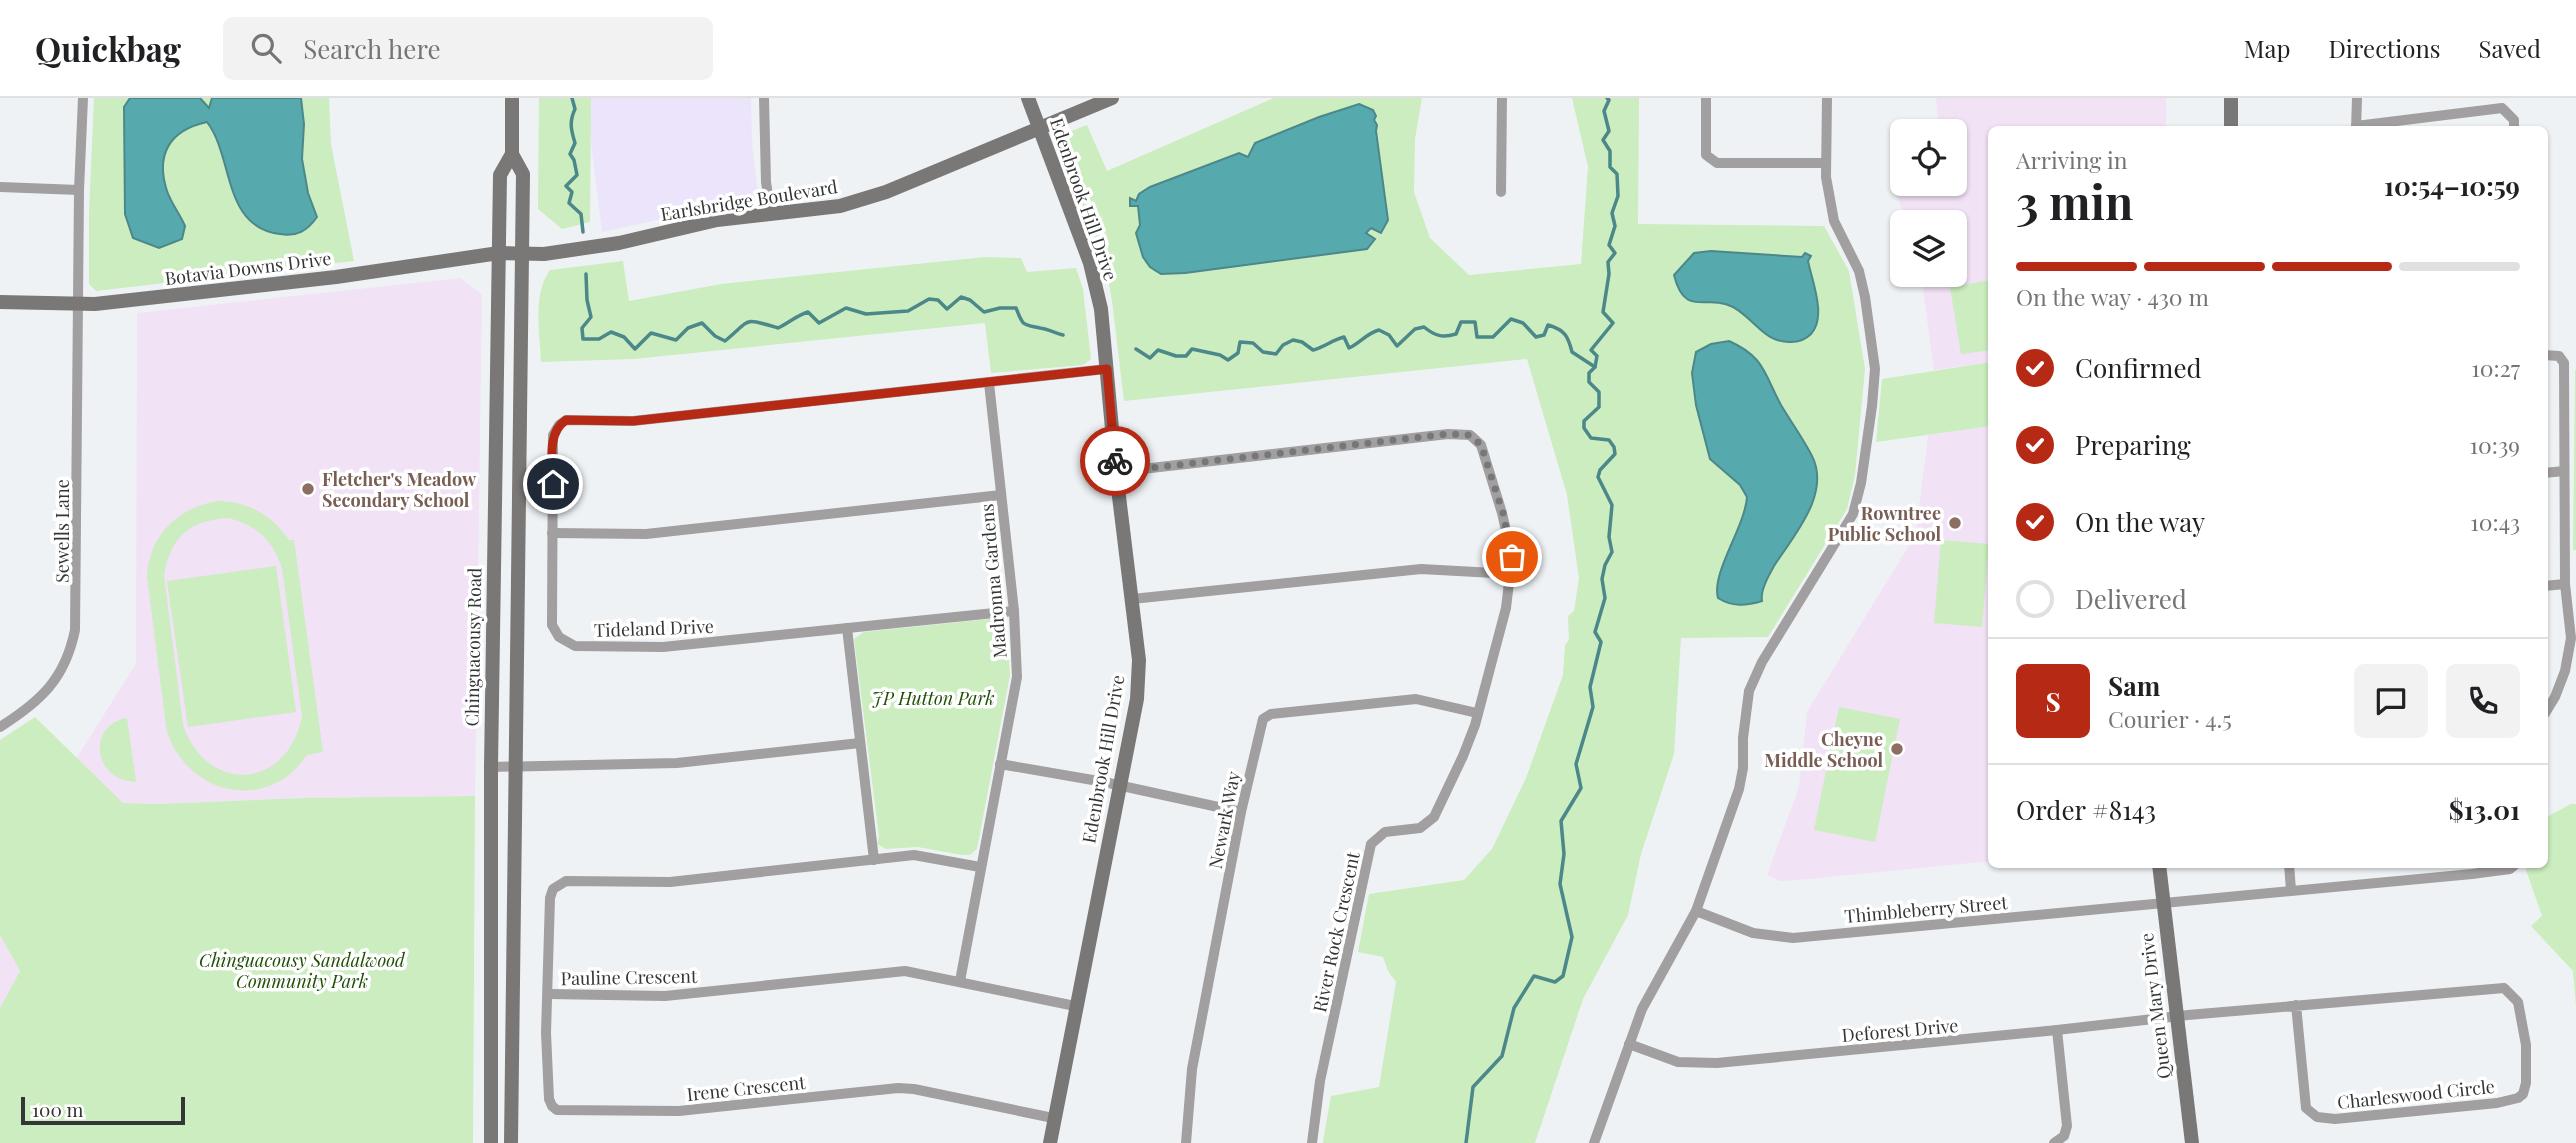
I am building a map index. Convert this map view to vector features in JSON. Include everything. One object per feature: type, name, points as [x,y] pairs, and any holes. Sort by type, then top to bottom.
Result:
[{"type":"street","name":"Sewells Lane","points":[[0,727],[30,707],[48,690],[64,666],[75,630],[79,190],[83,98]]},
{"type":"street","name":"Chinguacousy Road","points":[[491,1143],[491,767],[500,175],[512,154],[512,98]]},
{"type":"street","points":[[764,98],[766,171],[771,215]]},
{"type":"street","name":"Edenbrook Hill Drive","points":[[1028,98],[1090,263],[1101,309],[1116,472],[1139,660],[1137,699],[1050,1143]]},
{"type":"street","name":"Earlsbridge Boulevard","points":[[499,253],[544,254],[620,243],[717,220],[840,206],[886,192],[1112,98]]},
{"type":"street","points":[[1501,192],[1502,98]]},
{"type":"street","points":[[1706,98],[1706,155],[1717,163],[1826,163]]},
{"type":"street","points":[[1594,1143],[1642,1009],[1696,911],[1739,789],[1749,691],[1762,662],[1853,514],[1861,484],[1875,369],[1865,297],[1858,271],[1834,221],[1826,177],[1827,98]]},
{"type":"street","points":[[2231,98],[2231,126]]},
{"type":"street","points":[[2356,126],[2357,98]]},
{"type":"street","points":[[2371,126],[2502,108],[2514,120],[2514,126]]},
{"type":"street","name":"Chinguacousy Road","points":[[511,1143],[523,173],[512,154]]},
{"type":"street","points":[[0,187],[79,190]]},
{"type":"street","name":"Botavia Downs Drive","points":[[0,302],[78,304],[336,277],[499,253]]},
{"type":"street","points":[[2548,355],[2558,356],[2564,363],[2565,584],[2571,638],[2565,671],[2548,708]]},
{"type":"street","name":"Tideland Drive","points":[[1014,611],[663,646],[575,646],[559,637],[552,625],[553,435],[566,420],[633,421],[1107,369]]},
{"type":"street","name":"Madronna Gardens","points":[[960,981],[1017,677],[1014,611],[989,383]]},
{"type":"street","name":"River Rock Crescent","points":[[1116,472],[1342,445],[1448,434],[1470,435],[1481,445],[1503,513],[1512,557],[1512,574],[1506,608],[1464,756],[1434,817],[1420,828],[1385,832],[1371,844],[1320,1081],[1311,1143]]},
{"type":"street","points":[[2548,473],[2564,471]]},
{"type":"street","points":[[552,533],[646,534],[1001,495]]},
{"type":"street","points":[[1132,599],[1421,569],[1512,574]]},
{"type":"street","points":[[2548,586],[2565,584]]},
{"type":"street","points":[[847,628],[874,860]]},
{"type":"street","name":"Newark Way","points":[[1186,1143],[1192,1069],[1241,812],[1263,719],[1270,714],[1416,699],[1477,713]]},
{"type":"street","points":[[491,767],[677,763],[860,743]]},
{"type":"street","points":[[1000,764],[1120,785],[1241,812]]},
{"type":"street","name":"Pauline Crescent","points":[[981,867],[914,855],[670,882],[566,881],[554,890],[550,898],[549,994],[665,996],[905,971],[1075,1006]]},
{"type":"street","name":"Queen Mary Drive","points":[[2159,868],[2192,1143]]},
{"type":"street","points":[[2289,868],[2291,890]]},
{"type":"street","name":"Thimbleberry Street","points":[[1696,911],[1753,933],[1793,938],[2472,874],[2511,868]]},
{"type":"street","name":"Charleswood Circle","points":[[2176,1016],[2296,1005],[2504,988],[2518,1002],[2521,1015],[2526,1045],[2525,1089],[2518,1098],[2497,1102],[2334,1119],[2317,1117],[2306,1108],[2296,1005]]},
{"type":"street","name":"Irene Crescent","points":[[549,994],[549,1099],[557,1110],[679,1111],[898,1088],[1053,1118]]},
{"type":"street","name":"Deforest Drive","points":[[1629,1044],[1678,1062],[1717,1063],[2176,1016]]},
{"type":"street","points":[[2054,1143],[2064,1136],[2067,1126],[2057,1030]]},
{"type":"shaded area","points":[[591,98],[751,98],[752,144],[758,195],[751,203],[721,206],[602,232],[591,143]]},
{"type":"shaded area","points":[[1936,98],[2166,98],[2166,126],[1988,126],[1988,362],[1934,370],[1923,287],[1967,287],[1967,210],[1902,210],[1897,196],[1967,196],[1967,119],[1939,119]]},
{"type":"shaded area","name":"Fletcher's Meadow Secondary School","points":[[461,278],[482,295],[475,796],[123,803],[76,759],[136,664],[137,313]]},
{"type":"shaded area","name":"Cheyne Middle School","points":[[1988,426],[1988,861],[1780,881],[1767,875],[1799,787],[1807,712],[1916,534],[1928,435]]},
{"type":"shaded area","points":[[0,935],[20,971],[0,1008]]},
{"type":"green space","points":[[94,98],[329,98],[331,144],[354,261],[96,291],[89,284]]},
{"type":"green space","points":[[539,98],[591,98],[590,222],[562,229],[538,209]]},
{"type":"green space","points":[[1274,98],[1422,98],[1415,139],[1414,192],[1430,238],[1469,275],[1581,264],[1588,167],[1572,98],[1639,98],[1638,224],[1824,226],[1849,271],[1865,369],[1855,475],[1847,509],[1768,637],[1681,638],[1674,754],[1641,854],[1628,915],[1583,999],[1535,1143],[1323,1143],[1331,1096],[1379,1087],[1396,982],[1383,957],[1358,952],[1369,894],[1464,880],[1492,849],[1526,778],[1563,675],[1565,645],[1569,640],[1568,616],[1574,611],[1579,578],[1567,495],[1527,359],[1124,401],[1106,267],[1058,141],[1061,135],[1087,125],[1107,171]]},
{"type":"green space","points":[[985,257],[1021,258],[1027,272],[1076,268],[1083,289],[1091,359],[1083,365],[991,373],[985,323],[634,359],[541,362],[539,302],[544,280],[550,270],[623,261],[629,301],[721,284]]},
{"type":"green space","points":[[1988,281],[1988,350],[1961,354],[1950,287],[1967,287],[1967,284]]},
{"type":"green space","points":[[1988,362],[1988,426],[1876,442],[1882,379]]},
{"type":"green space","points":[[2576,369],[2576,550],[2573,550],[2575,371]]},
{"type":"green space","points":[[218,501],[249,507],[267,516],[289,540],[294,540],[323,752],[307,755],[289,775],[271,785],[252,790],[233,790],[215,785],[199,776],[173,746],[166,727],[147,576],[149,561],[160,536],[169,525],[190,510]],"holes":[[[229,518],[263,536],[274,550],[282,568],[302,717],[294,741],[280,759],[264,770],[246,775],[227,772],[210,764],[194,748],[183,725],[164,575],[172,550],[184,533],[203,522],[215,519]]]},
{"type":"green space","points":[[1941,540],[1988,544],[1982,627],[1934,623]]},
{"type":"green space","points":[[276,566],[296,712],[188,727],[167,581]]},
{"type":"green space","name":"JP Hutton Park","points":[[990,619],[1001,622],[1007,630],[1010,675],[977,849],[970,855],[962,855],[918,847],[886,849],[877,844],[879,837],[854,639],[864,632]]},
{"type":"green space","points":[[1839,707],[1900,719],[1875,842],[1814,830]]},
{"type":"green space","name":"Chinguacousy Sandalwood Community Park","points":[[35,717],[123,803],[475,796],[473,1143],[0,1143],[0,1008],[20,971],[0,935],[0,740]]},
{"type":"green space","points":[[127,718],[136,782],[121,779],[110,772],[100,751],[106,730],[114,722]]},
{"type":"green space","points":[[2576,804],[2576,1006],[2573,971],[2531,926],[2542,916],[2526,868],[2548,868],[2548,816]]},
{"type":"water","points":[[130,98],[200,98],[209,108],[212,98],[301,98],[304,124],[302,159],[308,193],[317,217],[301,232],[292,235],[261,229],[248,218],[239,205],[216,137],[207,122],[183,131],[169,146],[165,155],[164,178],[167,191],[185,226],[182,239],[159,248],[133,238],[125,214],[124,107]]},
{"type":"water","points":[[1359,104],[1373,110],[1376,116],[1374,120],[1377,125],[1388,220],[1381,233],[1371,228],[1366,233],[1375,239],[1367,249],[1185,273],[1161,274],[1150,267],[1143,257],[1136,233],[1140,225],[1138,206],[1130,206],[1130,198],[1136,201],[1139,194],[1150,187],[1239,153],[1248,157],[1255,143]]},
{"type":"water","points":[[1711,251],[1802,257],[1805,253],[1811,256],[1808,261],[1815,288],[1818,318],[1811,334],[1799,341],[1774,339],[1733,307],[1723,303],[1690,301],[1684,297],[1674,275],[1694,253]]},
{"type":"water","points":[[1729,341],[1750,353],[1762,367],[1812,456],[1817,470],[1817,485],[1808,514],[1774,566],[1764,587],[1762,601],[1745,605],[1718,598],[1717,588],[1719,576],[1741,522],[1747,497],[1740,485],[1710,459],[1696,405],[1692,373],[1696,352],[1711,344]]},
{"type":"waterway","points":[[572,98],[575,109],[571,126],[575,143],[570,154],[577,175],[566,186],[572,192],[569,203],[581,214],[583,232]]},
{"type":"waterway","points":[[1466,1143],[1473,1087],[1502,1056],[1514,1008],[1534,976],[1555,982],[1563,976],[1572,937],[1560,884],[1564,854],[1561,821],[1581,788],[1576,764],[1593,707],[1590,687],[1601,642],[1595,632],[1605,598],[1602,579],[1612,552],[1609,537],[1612,505],[1598,477],[1600,470],[1615,454],[1614,447],[1609,440],[1591,438],[1584,428],[1584,421],[1599,407],[1599,392],[1589,382],[1589,373],[1595,367],[1597,356],[1591,350],[1613,323],[1603,312],[1609,274],[1608,262],[1615,253],[1609,245],[1615,226],[1612,213],[1618,196],[1617,174],[1610,167],[1610,151],[1603,140],[1609,131],[1604,111],[1609,100],[1607,98]]},
{"type":"waterway","points":[[586,274],[591,317],[582,328],[583,339],[599,339],[611,332],[624,337],[635,349],[651,333],[676,340],[688,328],[702,323],[715,336],[725,341],[744,324],[753,321],[778,328],[808,312],[819,323],[846,308],[866,314],[908,311],[929,299],[938,300],[947,309],[961,297],[970,300],[984,312],[1016,308],[1024,323],[1063,335]]},
{"type":"waterway","points":[[1136,349],[1150,358],[1158,350],[1186,356],[1192,349],[1220,355],[1228,360],[1238,353],[1240,342],[1253,343],[1263,352],[1276,354],[1283,345],[1293,340],[1302,342],[1313,350],[1344,337],[1349,348],[1379,330],[1389,335],[1397,346],[1415,329],[1424,327],[1439,335],[1451,335],[1456,334],[1461,322],[1475,322],[1477,337],[1493,337],[1511,319],[1523,323],[1536,337],[1544,335],[1548,325],[1558,329],[1567,338],[1572,352],[1595,367]]},
{"type":"way so far","points":[[1115,461],[1116,472],[1448,434],[1470,435],[1481,445],[1503,513],[1512,557]]},
{"type":"place","name":"Fletcher's Meadow Secondary School","points":[[308,489]]},
{"type":"place","name":"Rowntree Public School","points":[[1955,523]]},
{"type":"place","name":"Cheyne Middle School","points":[[1897,749]]},
{"type":"route","points":[[553,484],[553,435],[566,420],[633,421],[1107,369],[1115,461]]}]
